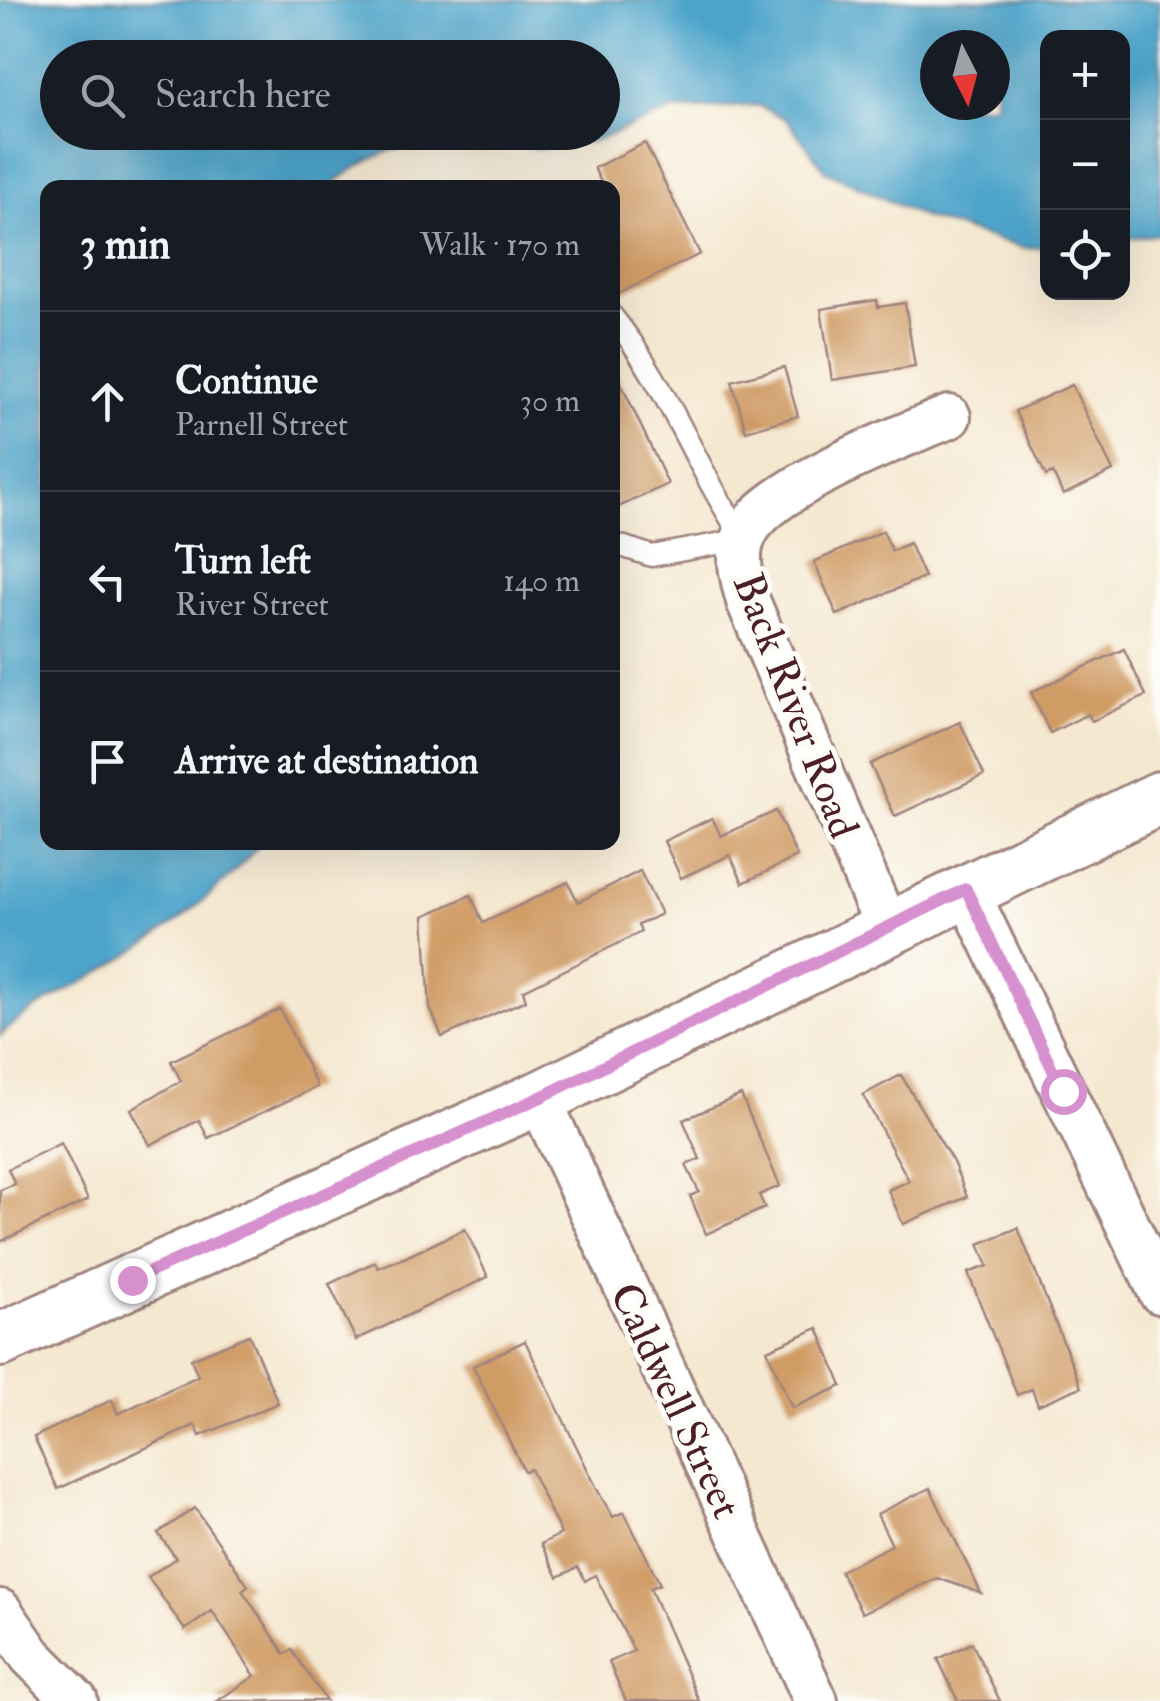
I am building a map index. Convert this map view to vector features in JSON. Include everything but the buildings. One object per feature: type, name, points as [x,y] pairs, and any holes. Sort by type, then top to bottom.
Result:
[{"type":"street","name":"Back River Road","points":[[887,928],[748,601],[740,576],[739,550],[750,525],[815,478],[949,416]]},
{"type":"street","points":[[0,1340],[539,1098],[1160,798]]},
{"type":"street","points":[[966,889],[1160,1292]]},
{"type":"street","name":"Caldwell Street","points":[[539,1098],[816,1701]]},
{"type":"street","points":[[0,1611],[61,1696]]},
{"type":"lane","points":[[620,328],[671,408],[713,494],[744,539],[652,556],[620,545]]},
{"type":"water","points":[[0,0],[1160,0],[1160,234],[1130,238],[1130,30],[1040,30],[1040,247],[1023,248],[925,218],[826,171],[786,119],[757,105],[671,111],[620,131],[620,40],[40,40],[40,150],[393,150],[339,180],[40,180],[40,850],[254,850],[212,892],[157,936],[27,1014],[0,1036]]},
{"type":"route","points":[[132,1280],[539,1098],[966,889],[1063,1091]]}]
